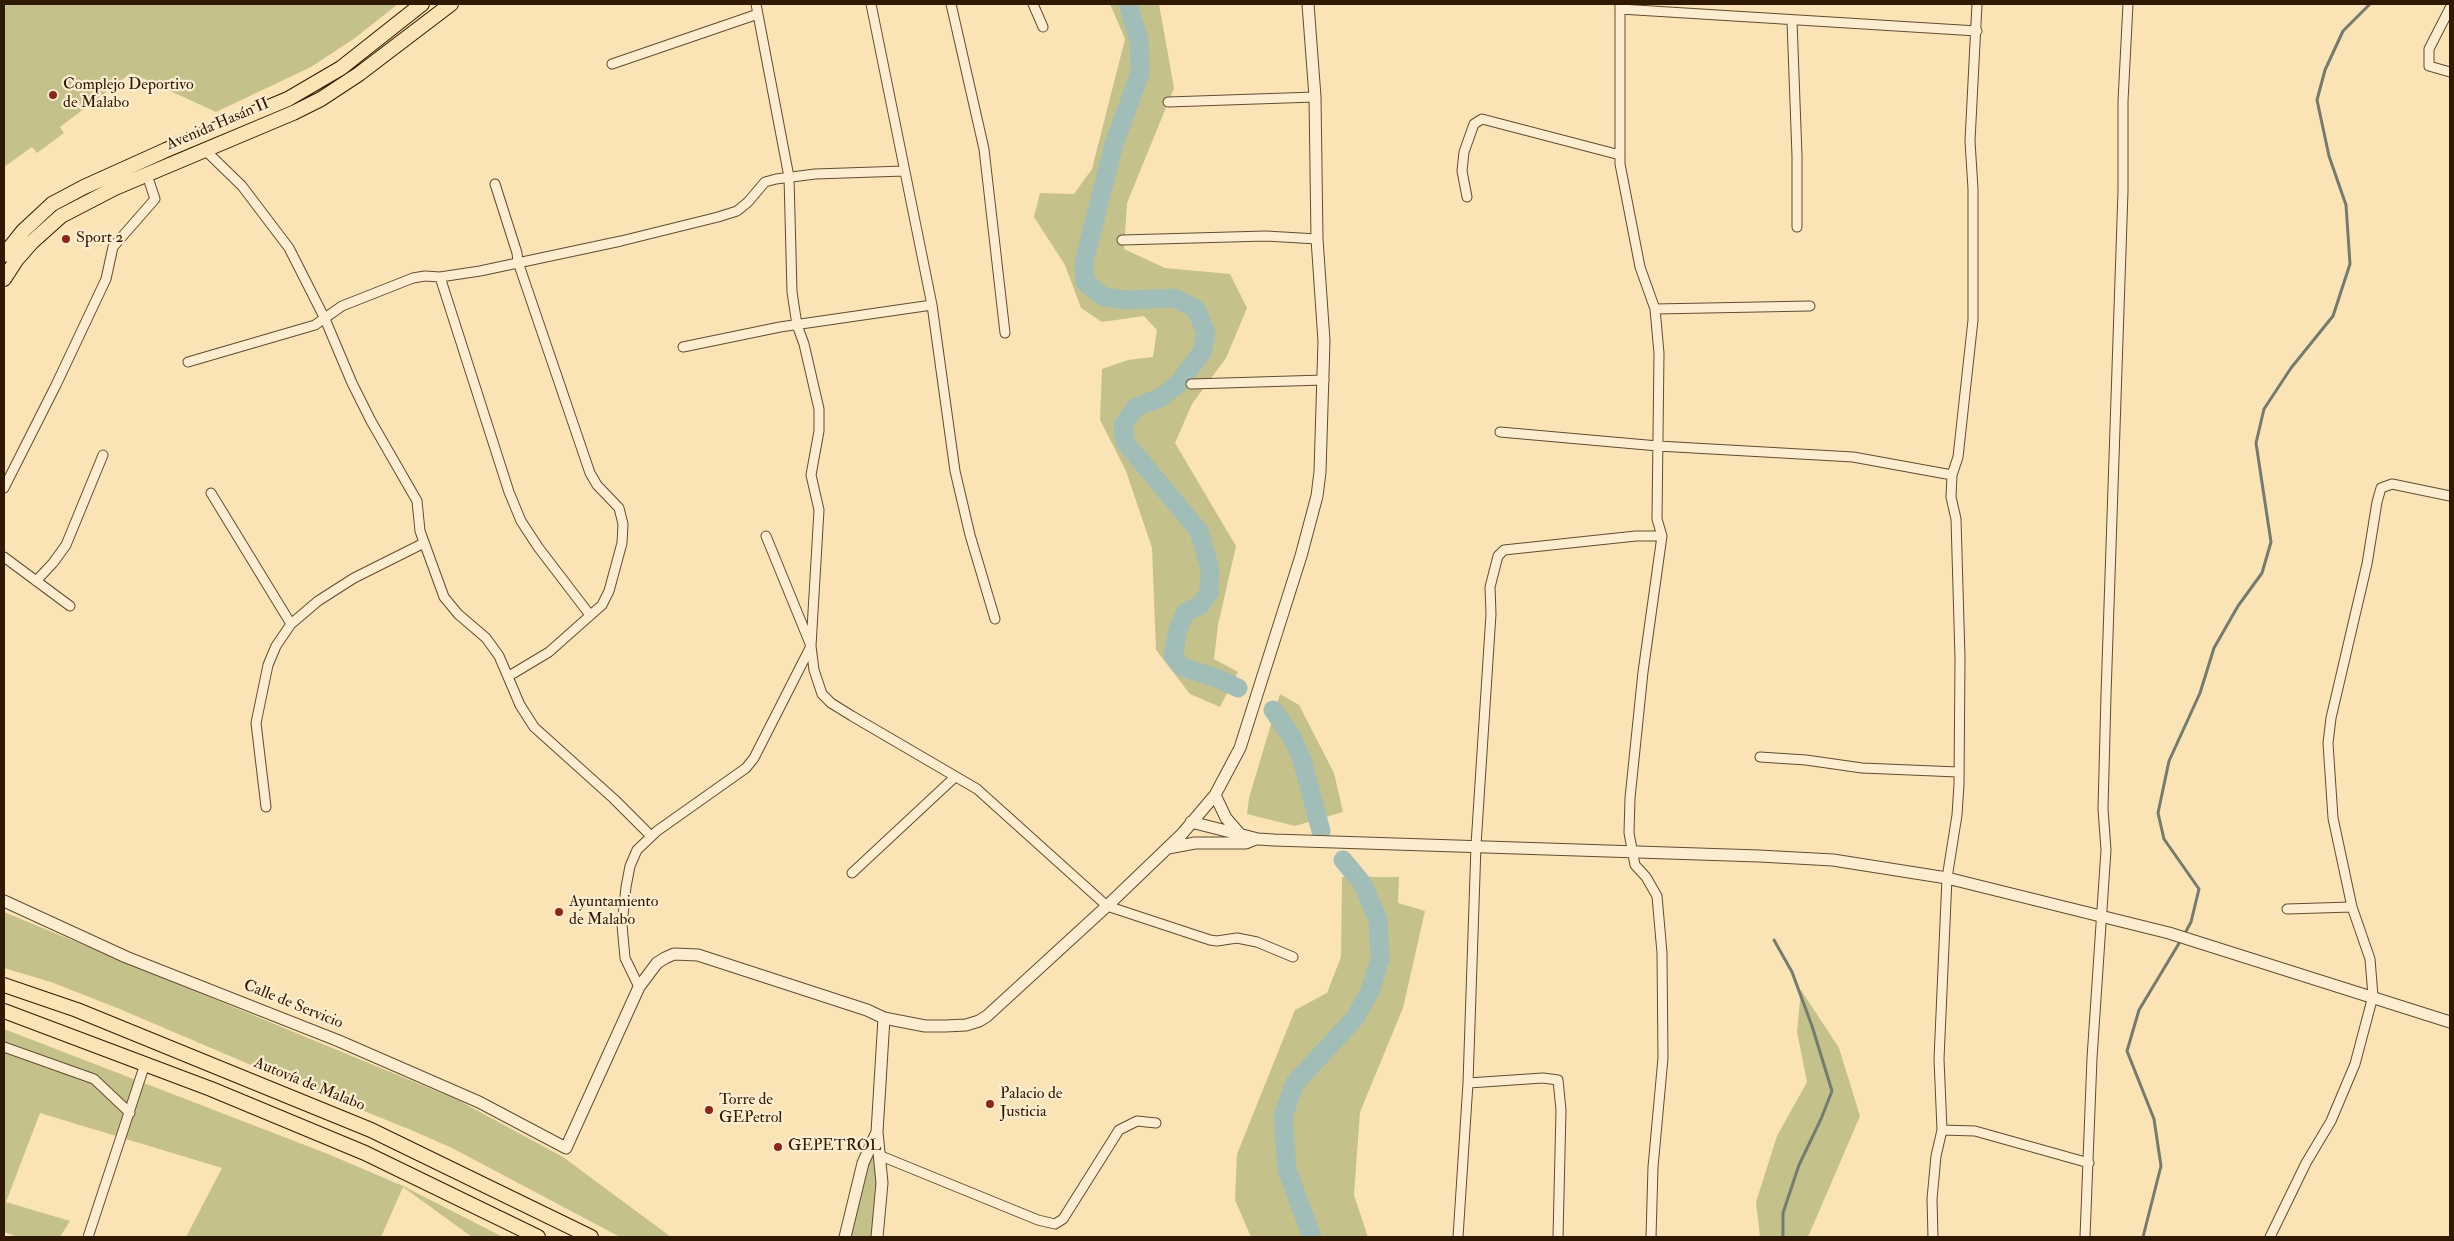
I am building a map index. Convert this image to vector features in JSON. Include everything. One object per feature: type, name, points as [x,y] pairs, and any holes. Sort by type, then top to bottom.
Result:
[{"type":"main road","name":"Avenida Hasán II","points":[[4,255],[23,231],[52,204],[109,176],[296,94],[341,68],[422,4]]},
{"type":"main road","name":"Avenida Hasán II","points":[[4,279],[32,242],[61,216],[115,188],[293,113],[321,99],[348,82],[451,4]]},
{"type":"main road","name":"Autovía de Malabo","points":[[4,985],[77,1010],[372,1130],[591,1237]]},
{"type":"main road","points":[[4,1011],[146,1064],[365,1153],[538,1237]]},
{"type":"street","points":[[756,4],[789,177],[790,273],[797,325],[815,388],[820,420],[811,475],[819,510],[811,646],[754,758],[746,768],[651,836],[636,850],[630,866],[622,925],[625,958],[639,987],[657,963],[674,954],[686,954],[698,956],[884,1018],[925,1026],[966,1024],[979,1021],[1108,906],[1182,834],[1215,795],[1240,748],[1307,534],[1320,472],[1324,341],[1317,239],[1315,97],[1308,4]]},
{"type":"street","points":[[871,4],[932,305],[955,471],[970,534],[995,619]]},
{"type":"street","points":[[951,4],[984,149],[1005,333]]},
{"type":"street","points":[[1033,4],[1043,27]]},
{"type":"street","points":[[1933,1237],[1932,1199],[1935,1165],[1942,1130],[1939,1059],[1947,878],[1957,815],[1960,658],[1956,519],[1952,497],[1952,475],[1958,457],[1973,320],[1973,189],[1970,141],[1977,31],[1976,4]]},
{"type":"street","points":[[2085,1237],[2092,1058],[2103,917],[2106,850],[2103,809],[2122,191],[2123,102],[2128,4]]},
{"type":"street","points":[[1652,1237],[1652,1167],[1663,1058],[1662,953],[1658,896],[1646,876],[1635,865],[1631,852],[1630,798],[1637,724],[1662,536],[1657,519],[1659,353],[1655,309],[1640,267],[1624,191],[1620,155],[1620,6],[1792,21],[1977,31]]},
{"type":"street","points":[[2450,8],[2429,49],[2430,66],[2450,72]]},
{"type":"street","points":[[612,64],[758,14]]},
{"type":"street","points":[[1792,21],[1797,156],[1797,227]]},
{"type":"street","points":[[1168,102],[1315,97]]},
{"type":"street","points":[[1467,197],[1462,171],[1464,152],[1474,124],[1482,119],[1620,155]]},
{"type":"street","points":[[204,149],[242,186],[289,248],[325,319],[363,406],[417,501],[420,531],[444,597],[458,614],[486,638],[499,656],[520,705],[534,727],[614,799],[651,836]]},
{"type":"street","points":[[188,362],[315,325],[342,306],[414,278],[425,276],[440,277],[480,271],[621,241],[718,217],[737,211],[766,182],[789,177],[889,170],[904,171]]},
{"type":"street","points":[[4,488],[56,385],[106,279],[113,247],[156,198],[147,174]]},
{"type":"street","points":[[495,184],[517,253],[518,262],[590,473],[597,485],[619,508],[623,524],[622,542],[602,605],[549,652],[508,676]]},
{"type":"street","points":[[1122,240],[1266,236],[1317,239]]},
{"type":"street","points":[[440,277],[509,492],[521,521],[538,548],[590,615]]},
{"type":"street","points":[[683,347],[797,325],[932,305]]},
{"type":"street","points":[[1655,309],[1810,306]]},
{"type":"street","points":[[1191,384],[1324,380]]},
{"type":"street","points":[[1500,432],[1658,446],[1853,458],[1952,475]]},
{"type":"street","points":[[36,581],[53,563],[66,545],[103,455]]},
{"type":"street","points":[[2270,1237],[2306,1163],[2334,1113],[2355,1064],[2373,996],[2370,960],[2352,907],[2333,818],[2328,743],[2367,564],[2377,502],[2381,488],[2392,484],[2450,496]]},
{"type":"street","points":[[211,493],[291,624]]},
{"type":"street","points":[[766,536],[811,646],[822,694],[831,703],[977,789],[1108,906],[1210,940],[1217,941],[1236,938],[1257,942],[1293,957]]},
{"type":"street","points":[[1458,1237],[1468,1083],[1476,845],[1491,614],[1490,587],[1498,556],[1504,550],[1512,549],[1636,536],[1662,536]]},
{"type":"street","points":[[266,807],[256,723],[268,665],[276,646],[291,624],[318,601],[354,578],[424,543]]},
{"type":"street","points":[[4,557],[70,606]]},
{"type":"street","points":[[1760,758],[1806,760],[1862,768],[1958,772]]},
{"type":"street","points":[[852,873],[955,776]]},
{"type":"street","points":[[1215,795],[1226,818],[1239,833]]},
{"type":"street","points":[[1191,822],[1258,839],[1476,845],[1833,860],[1947,878],[2204,944],[2373,996],[2450,1022]]},
{"type":"street","points":[[1182,834],[1214,843]]},
{"type":"street","points":[[1167,848],[1195,843],[1246,843],[1258,839]]},
{"type":"street","name":"Calle de Servicio","points":[[4,901],[126,956],[338,1041],[479,1102],[566,1148],[639,987]]},
{"type":"street","points":[[2287,910],[2352,907]]},
{"type":"street","points":[[877,1237],[882,1208],[881,1156],[877,1132],[884,1018]]},
{"type":"street","points":[[4,1047],[94,1079],[130,1113]]},
{"type":"street","points":[[88,1237],[146,1064]]},
{"type":"street","points":[[1468,1083],[1543,1078],[1558,1080],[1562,1110],[1558,1237]]},
{"type":"street","points":[[881,1156],[1038,1220],[1055,1224],[1063,1219],[1119,1130],[1137,1121],[1156,1123]]},
{"type":"street","points":[[1942,1130],[1975,1131],[2089,1163]]},
{"type":"street","points":[[845,1237],[864,1163],[877,1132]]},
{"type":"shaded area","name":"Complejo Deportivo de Malabo","points":[[4,4],[398,4],[355,38],[311,67],[216,112],[131,73],[60,127],[64,133],[37,153],[32,147],[4,167]]},
{"type":"shaded area","points":[[1110,4],[1159,4],[1174,88],[1127,203],[1124,249],[1165,268],[1230,274],[1247,308],[1226,358],[1192,404],[1175,443],[1236,546],[1218,625],[1214,659],[1238,672],[1220,707],[1190,694],[1156,650],[1152,548],[1126,471],[1100,420],[1102,369],[1128,360],[1153,357],[1157,330],[1144,316],[1102,322],[1081,308],[1065,265],[1034,217],[1040,193],[1074,194],[1092,169],[1125,39]]},
{"type":"shaded area","points":[[1280,694],[1299,705],[1334,773],[1343,812],[1295,826],[1247,814],[1249,798]]},
{"type":"shaded area","points":[[1342,877],[1399,877],[1398,903],[1425,911],[1403,1008],[1360,1112],[1354,1195],[1368,1237],[1251,1237],[1235,1200],[1237,1154],[1295,1010],[1327,993],[1341,957]]},
{"type":"shaded area","points":[[4,912],[458,1100],[563,1157],[671,1237],[620,1237],[452,1148],[411,1130],[122,1010],[51,982],[4,968]]},
{"type":"shaded area","points":[[1801,990],[1839,1048],[1860,1116],[1808,1237],[1760,1237],[1756,1202],[1777,1136],[1807,1082],[1797,1032]]},
{"type":"shaded area","points":[[4,1029],[328,1154],[403,1186],[503,1237],[472,1237],[403,1187],[381,1237],[186,1237],[222,1168],[40,1113],[6,1202],[70,1221],[60,1237],[18,1237],[4,1232]]},
{"type":"shaded area","points":[[873,1151],[877,1175],[871,1237],[849,1237],[865,1166]]},
{"type":"waterway","points":[[1128,4],[1139,40],[1140,73],[1114,144],[1084,262],[1085,282],[1104,297],[1127,300],[1174,298],[1196,309],[1206,333],[1202,352],[1178,384],[1160,398],[1136,407],[1123,425],[1125,442],[1199,531],[1210,569],[1209,593],[1200,605],[1185,613],[1178,630],[1173,656],[1182,667],[1219,679],[1238,688]]},
{"type":"waterway","points":[[2184,935],[2191,922],[2199,889],[2164,839],[2158,813],[2169,761],[2200,693],[2214,648],[2238,606],[2262,573],[2271,542],[2256,443],[2264,409],[2291,368],[2333,316],[2350,264],[2346,205],[2329,156],[2317,100],[2325,70],[2343,31],[2370,4]]},
{"type":"waterway","points":[[1273,710],[1292,737],[1302,760],[1321,831]]},
{"type":"waterway","points":[[1312,1237],[1287,1170],[1283,1116],[1295,1083],[1355,1018],[1370,991],[1380,959],[1378,920],[1362,883],[1343,860]]},
{"type":"waterway","points":[[1774,940],[1792,972],[1812,1026],[1832,1091],[1799,1165],[1783,1213],[1783,1237]]},
{"type":"waterway","points":[[2143,1237],[2161,1166],[2154,1119],[2127,1051],[2139,1010],[2181,940]]},
{"type":"place","name":"Complejo Deportivo de Malabo","points":[[53,95]]},
{"type":"place","name":"Sport 2","points":[[66,239]]},
{"type":"place","name":"Ayuntamiento de Malabo","points":[[559,912]]},
{"type":"place","name":"Palacio de Justicia","points":[[990,1104]]},
{"type":"place","name":"Torre de GEPetrol","points":[[709,1110]]},
{"type":"place","name":"GEPETROL","points":[[778,1147]]}]
